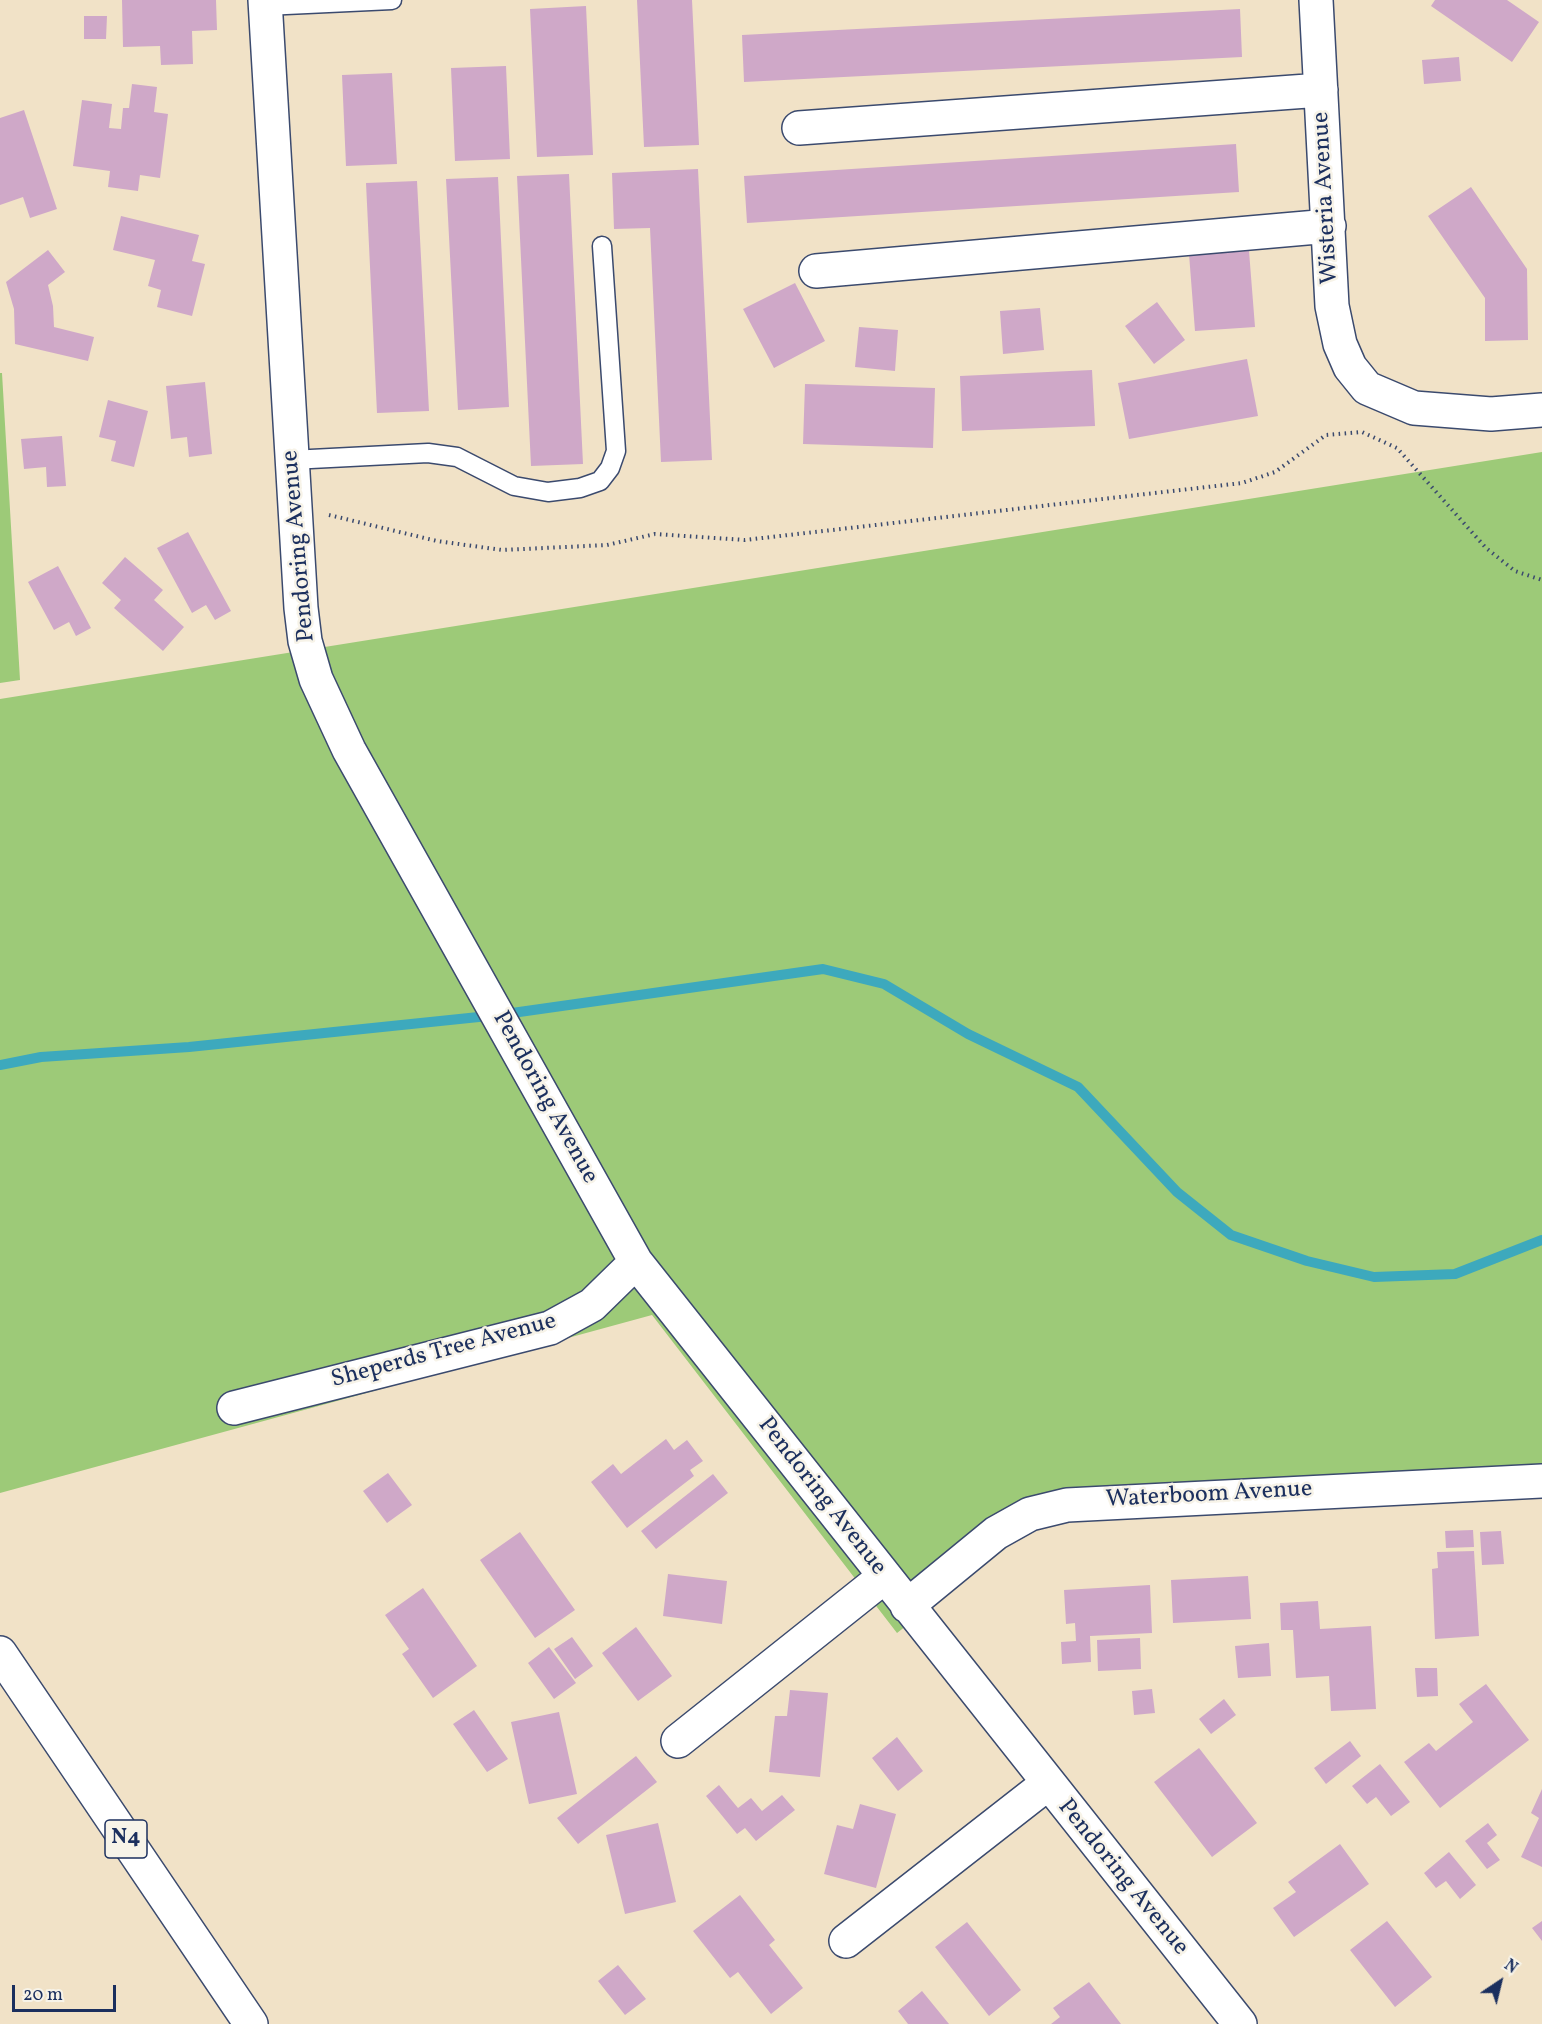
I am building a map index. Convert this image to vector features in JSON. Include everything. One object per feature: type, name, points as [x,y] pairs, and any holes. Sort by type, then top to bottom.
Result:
[{"type":"main road","name":"Wisteria Avenue","points":[[1316,0],[1335,322],[1350,367],[1367,388],[1414,408],[1491,414],[1542,410]]},
{"type":"main road","name":"Pendoring Avenue","points":[[265,3],[291,460],[305,641],[316,680],[349,750],[636,1262],[1047,1784],[1240,2024]]},
{"type":"main road","points":[[799,128],[1321,90]]},
{"type":"main road","points":[[816,271],[1329,226]]},
{"type":"main road","name":"Sheperds Tree Avenue","points":[[234,1408],[550,1328],[592,1305],[636,1262]]},
{"type":"main road","name":"Waterboom Avenue","points":[[907,1606],[996,1533],[1030,1514],[1068,1505],[1542,1481]]},
{"type":"main road","points":[[678,1741],[884,1577]]},
{"type":"main road","name":"N4","points":[[0,1653],[251,2024]]},
{"type":"main road","points":[[846,1941],[1047,1784]]},
{"type":"lane","points":[[265,3],[392,0]]},
{"type":"lane","points":[[291,460],[428,453],[457,457],[514,486],[548,492],[580,488],[600,481],[610,468],[616,451],[602,246]]},
{"type":"path","points":[[294,506],[437,541],[502,550],[608,545],[655,534],[745,540],[1242,483],[1275,472],[1326,435],[1362,432],[1397,448],[1486,548],[1515,571],[1542,580]]},
{"type":"green space","points":[[0,373],[2,373],[20,680],[0,683]]},
{"type":"green space","points":[[1542,452],[1542,1492],[1049,1514],[897,1633],[652,1315],[0,1493],[0,699]]},
{"type":"building","points":[[122,0],[216,0],[217,30],[192,31],[193,64],[161,65],[160,46],[123,47]]},
{"type":"building","points":[[637,0],[692,0],[699,145],[644,147]]},
{"type":"building","points":[[1435,0],[1507,0],[1539,22],[1512,62],[1431,6]]},
{"type":"building","points":[[586,6],[593,155],[537,157],[530,9]]},
{"type":"building","points":[[1240,9],[1242,57],[744,82],[742,35]]},
{"type":"building","points":[[84,16],[107,16],[106,39],[84,39]]},
{"type":"building","points":[[1459,57],[1461,81],[1424,84],[1422,60]]},
{"type":"building","points":[[506,66],[510,159],[455,161],[451,68]]},
{"type":"building","points":[[392,73],[397,164],[346,166],[342,75]]},
{"type":"building","points":[[132,84],[157,87],[154,112],[168,114],[160,178],[140,175],[138,191],[108,187],[110,171],[73,166],[82,100],[112,104],[109,128],[121,129],[123,108],[129,108]]},
{"type":"building","points":[[24,110],[57,209],[30,218],[23,197],[0,205],[0,118]]},
{"type":"building","points":[[1236,144],[1239,192],[747,223],[744,176]]},
{"type":"building","points":[[698,169],[712,460],[661,462],[650,228],[614,229],[612,173]]},
{"type":"building","points":[[569,174],[583,464],[531,466],[517,176]]},
{"type":"building","points":[[498,177],[509,407],[458,410],[446,179]]},
{"type":"building","points":[[417,181],[429,411],[377,413],[366,183]]},
{"type":"building","points":[[1471,187],[1527,269],[1528,340],[1485,341],[1485,298],[1428,216]]},
{"type":"building","points":[[121,216],[199,235],[192,261],[205,264],[192,316],[157,307],[161,290],[148,286],[155,260],[113,250]]},
{"type":"building","points":[[48,250],[65,272],[48,285],[53,306],[54,327],[94,337],[88,361],[15,344],[14,309],[6,282]]},
{"type":"building","points":[[1249,251],[1255,327],[1195,331],[1189,254]]},
{"type":"building","points":[[795,283],[825,341],[774,368],[743,309]]},
{"type":"building","points":[[1157,302],[1185,340],[1154,364],[1125,326]]},
{"type":"building","points":[[1040,308],[1044,350],[1003,354],[1000,311]]},
{"type":"building","points":[[859,327],[898,330],[895,371],[855,367]]},
{"type":"building","points":[[1247,359],[1258,416],[1129,439],[1118,383]]},
{"type":"building","points":[[1092,370],[1095,426],[962,431],[960,376]]},
{"type":"building","points":[[205,382],[212,454],[189,457],[187,437],[171,439],[166,386]]},
{"type":"building","points":[[805,384],[935,388],[933,448],[803,444]]},
{"type":"building","points":[[108,400],[148,411],[134,467],[111,461],[116,441],[99,437]]},
{"type":"building","points":[[62,436],[66,486],[47,487],[46,467],[24,469],[21,439]]},
{"type":"building","points":[[188,532],[231,611],[215,620],[206,605],[192,613],[157,548]]},
{"type":"building","points":[[125,557],[163,590],[154,600],[184,627],[163,651],[114,608],[121,600],[102,583]]},
{"type":"building","points":[[58,566],[91,628],[76,636],[69,622],[54,630],[28,582]]},
{"type":"building","points":[[666,1439],[674,1450],[687,1440],[703,1461],[690,1470],[694,1476],[627,1528],[591,1482],[613,1464],[621,1474]]},
{"type":"building","points":[[388,1473],[412,1505],[387,1523],[363,1491]]},
{"type":"building","points":[[713,1474],[728,1493],[656,1549],[641,1531]]},
{"type":"building","points":[[1473,1530],[1474,1547],[1446,1548],[1445,1531]]},
{"type":"building","points":[[1501,1531],[1504,1564],[1482,1565],[1480,1532]]},
{"type":"building","points":[[520,1532],[575,1610],[535,1638],[480,1560]]},
{"type":"building","points":[[1474,1551],[1479,1636],[1435,1639],[1432,1569],[1438,1568],[1437,1552]]},
{"type":"building","points":[[668,1574],[727,1581],[722,1624],[663,1616]]},
{"type":"building","points":[[1248,1576],[1251,1619],[1173,1623],[1171,1580]]},
{"type":"building","points":[[1150,1585],[1152,1633],[1090,1636],[1091,1662],[1062,1664],[1061,1642],[1076,1641],[1075,1623],[1066,1624],[1064,1590]]},
{"type":"building","points":[[423,1588],[477,1666],[433,1698],[402,1654],[409,1649],[385,1615]]},
{"type":"building","points":[[1318,1601],[1320,1629],[1371,1626],[1376,1709],[1331,1711],[1329,1676],[1296,1678],[1293,1630],[1281,1630],[1280,1603]]},
{"type":"building","points":[[636,1627],[672,1676],[638,1701],[602,1653]]},
{"type":"building","points":[[572,1637],[593,1666],[575,1679],[554,1649]]},
{"type":"building","points":[[1140,1638],[1141,1669],[1098,1671],[1097,1640]]},
{"type":"building","points":[[1269,1643],[1271,1676],[1238,1678],[1235,1646]]},
{"type":"building","points":[[549,1647],[576,1683],[554,1699],[528,1663]]},
{"type":"building","points":[[1415,1668],[1437,1668],[1438,1696],[1417,1697]]},
{"type":"building","points":[[1486,1684],[1529,1740],[1440,1808],[1404,1762],[1429,1743],[1436,1751],[1473,1722],[1459,1704]]},
{"type":"building","points":[[1152,1689],[1155,1713],[1134,1715],[1132,1691]]},
{"type":"building","points":[[790,1690],[828,1693],[820,1777],[769,1772],[775,1716],[787,1716]]},
{"type":"building","points":[[1224,1699],[1236,1715],[1211,1734],[1199,1719]]},
{"type":"building","points":[[474,1710],[508,1759],[487,1772],[453,1724]]},
{"type":"building","points":[[559,1712],[577,1794],[529,1804],[511,1722]]},
{"type":"building","points":[[897,1737],[923,1771],[898,1791],[872,1758]]},
{"type":"building","points":[[1350,1741],[1361,1756],[1326,1784],[1314,1768]]},
{"type":"building","points":[[1199,1748],[1257,1823],[1212,1857],[1154,1782]]},
{"type":"building","points":[[636,1756],[657,1782],[578,1844],[557,1818]]},
{"type":"building","points":[[1380,1764],[1410,1802],[1391,1816],[1376,1797],[1367,1804],[1352,1786]]},
{"type":"building","points":[[719,1785],[738,1808],[751,1798],[762,1811],[782,1795],[795,1810],[756,1841],[745,1828],[737,1834],[706,1796]]},
{"type":"building","points":[[1542,1789],[1542,1867],[1521,1857],[1539,1818],[1531,1813]]},
{"type":"building","points":[[860,1804],[896,1814],[876,1888],[824,1874],[837,1825],[853,1829]]},
{"type":"building","points":[[658,1823],[676,1902],[625,1914],[606,1835]]},
{"type":"building","points":[[1488,1823],[1497,1835],[1487,1843],[1500,1860],[1487,1869],[1465,1841]]},
{"type":"building","points":[[1340,1844],[1369,1884],[1294,1937],[1273,1908],[1296,1892],[1288,1882]]},
{"type":"building","points":[[1449,1852],[1476,1885],[1460,1899],[1446,1881],[1436,1888],[1424,1873]]},
{"type":"building","points":[[740,1895],[775,1940],[769,1945],[803,1988],[771,2014],[738,1972],[730,1978],[693,1931]]},
{"type":"building","points":[[1387,1921],[1432,1977],[1395,2007],[1350,1950]]},
{"type":"building","points":[[1542,1921],[1542,1941],[1532,1928]]},
{"type":"building","points":[[967,1922],[1021,1990],[989,2016],[935,1947]]},
{"type":"building","points":[[618,1965],[646,1999],[625,2015],[598,1981]]},
{"type":"building","points":[[1089,1982],[1121,2024],[1051,2024],[1060,2017],[1053,2008]]},
{"type":"building","points":[[922,1991],[949,2024],[908,2024],[898,2011]]},
{"type":"waterway","points":[[0,1065],[41,1057],[189,1047],[498,1015],[823,969],[884,984],[968,1034],[1078,1087],[1177,1192],[1231,1235],[1307,1261],[1374,1277],[1455,1274],[1542,1240]]}]
